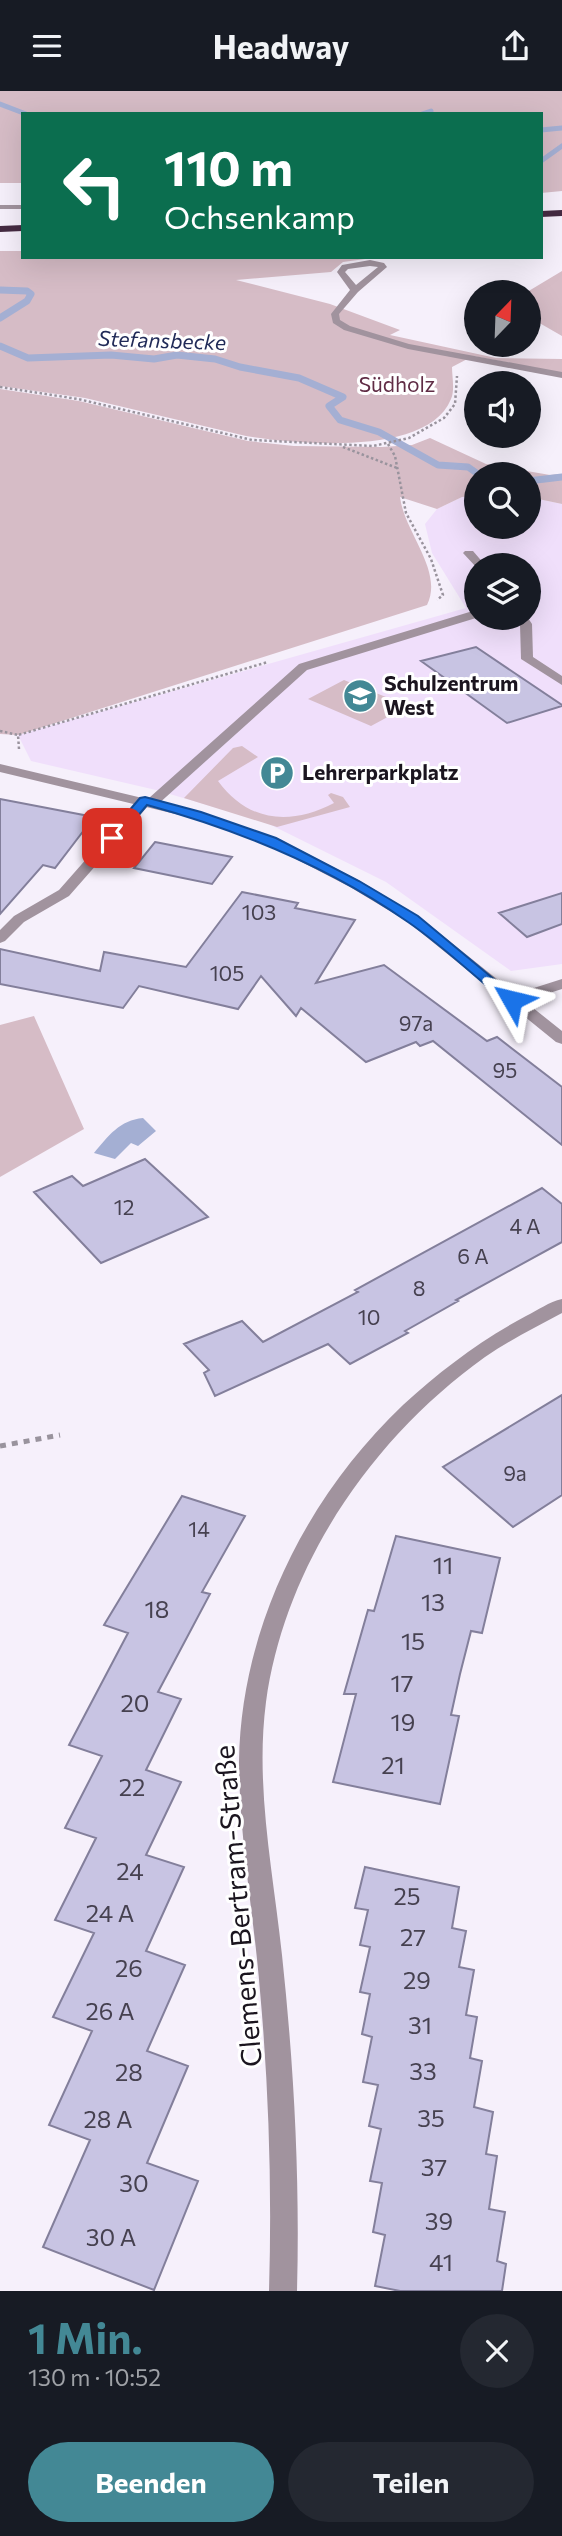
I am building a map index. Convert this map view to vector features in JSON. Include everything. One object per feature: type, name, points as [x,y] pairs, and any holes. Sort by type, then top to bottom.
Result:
[{"type":"highway","points":[[543,214],[562,214]]},
{"type":"highway","points":[[0,229],[21,228]]},
{"type":"street","points":[[0,207],[21,207]]},
{"type":"street","points":[[355,290],[335,314],[339,324],[408,346],[562,375]]},
{"type":"street","points":[[0,938],[19,919],[64,893],[148,802],[303,667],[464,618]]},
{"type":"street","points":[[526,630],[527,659],[562,681]]},
{"type":"street","points":[[0,768],[148,802],[272,841],[355,884],[413,919],[562,1039]]},
{"type":"street","points":[[512,1000],[562,984]]},
{"type":"street","name":"Clemens-Bertram-Straße","points":[[283,2291],[287,2212],[282,2077],[251,1774],[255,1701],[270,1631],[292,1576],[318,1525],[345,1483],[387,1431],[422,1396],[477,1353],[562,1305]]},
{"type":"path","points":[[0,387],[78,399],[252,440],[341,446],[388,444],[409,438],[444,418],[453,409],[456,378],[459,370],[470,359]]},
{"type":"path","points":[[388,444],[395,456],[406,513],[431,559],[443,595],[429,607]]},
{"type":"path","points":[[341,446],[398,468]]},
{"type":"path","points":[[0,731],[18,736],[270,661]]},
{"type":"path","points":[[18,736],[22,774]]},
{"type":"path","points":[[0,1446],[60,1435]]},
{"type":"shaded area","name":"Schulzentrum West","points":[[464,497],[464,539],[541,539],[541,500],[562,504],[562,964],[511,971],[386,882],[265,822],[156,790],[31,761],[18,735],[464,609],[464,630],[541,630],[541,553],[464,553],[464,605],[432,553],[425,524],[437,509]]},
{"type":"green space","points":[[0,91],[562,91],[562,191],[543,193],[543,112],[21,112],[21,183],[0,183]]},
{"type":"green space","name":"Südholz","points":[[0,251],[21,251],[21,259],[365,259],[343,262],[331,272],[236,280],[330,304],[400,330],[390,335],[464,351],[464,357],[471,357],[452,367],[451,399],[438,418],[416,430],[389,438],[359,442],[296,442],[246,436],[85,398],[0,386]]},
{"type":"green space","points":[[562,271],[562,336],[541,324],[541,284]]},
{"type":"green space","points":[[478,357],[562,359],[562,373]]},
{"type":"green space","points":[[0,389],[79,401],[248,441],[294,446],[382,447],[412,445],[430,438],[482,462],[464,462],[464,497],[437,509],[400,497],[431,579],[427,605],[18,735],[0,734]]},
{"type":"green space","points":[[541,473],[562,474],[562,504],[541,500]]},
{"type":"green space","points":[[344,680],[408,706],[371,726],[308,699]]},
{"type":"green space","points":[[242,746],[258,757],[218,781],[243,805],[271,816],[302,815],[334,803],[328,795],[331,793],[343,797],[350,807],[277,827],[184,798],[233,748]]},
{"type":"green space","points":[[34,1016],[84,1129],[0,1177],[0,1025]]},
{"type":"water","points":[[143,1118],[156,1131],[138,1146],[131,1143],[115,1159],[94,1153],[121,1125]]},
{"type":"building","points":[[476,647],[562,706],[507,723],[421,661]]},
{"type":"building","points":[[0,799],[94,817],[55,868],[43,865],[0,914]]},
{"type":"building","points":[[155,842],[232,857],[212,884],[134,868]]},
{"type":"building","points":[[242,892],[298,903],[295,908],[355,920],[316,983],[384,965],[487,1041],[497,1037],[562,1087],[562,1145],[433,1041],[420,1046],[416,1042],[366,1062],[301,1008],[296,1016],[261,976],[238,1009],[139,986],[123,1008],[0,984],[0,949],[100,971],[104,952],[186,967]]},
{"type":"building","points":[[562,893],[562,924],[527,937],[499,913]]},
{"type":"building","points":[[145,1159],[208,1217],[101,1263],[34,1192],[72,1176],[83,1186]]},
{"type":"building","points":[[542,1188],[562,1204],[562,1242],[456,1300],[458,1301],[405,1331],[408,1333],[350,1364],[328,1344],[215,1396],[204,1373],[209,1370],[184,1344],[242,1321],[263,1342],[358,1292],[355,1290]]},
{"type":"building","points":[[562,1395],[562,1495],[513,1527],[443,1467]]},
{"type":"building","points":[[182,1496],[245,1516],[202,1592],[210,1594],[158,1692],[181,1699],[146,1770],[181,1782],[146,1855],[184,1867],[146,1951],[185,1965],[147,2051],[188,2066],[147,2163],[198,2181],[154,2290],[43,2247],[90,2140],[49,2125],[92,2031],[53,2017],[94,1933],[55,1920],[96,1838],[65,1828],[102,1756],[69,1745],[128,1633],[104,1625]]},
{"type":"building","points":[[396,1536],[500,1558],[482,1633],[471,1631],[460,1674],[451,1715],[459,1716],[440,1804],[333,1782],[356,1694],[344,1694],[368,1610],[374,1611]]},
{"type":"building","points":[[365,1867],[459,1887],[452,1928],[466,1931],[459,1967],[474,1970],[466,2015],[477,2017],[470,2058],[482,2061],[474,2107],[493,2112],[486,2154],[497,2156],[489,2209],[505,2212],[497,2261],[506,2264],[502,2291],[400,2291],[375,2286],[385,2235],[373,2232],[382,2183],[370,2181],[381,2129],[369,2126],[378,2085],[363,2082],[372,2037],[362,2034],[370,1994],[360,1992],[370,1947],[360,1945],[368,1910],[355,1908]]},
{"type":"waterway","points":[[0,104],[21,112]]},
{"type":"waterway","points":[[543,130],[562,128]]},
{"type":"waterway","points":[[543,160],[562,146]]},
{"type":"waterway","points":[[0,290],[27,291],[31,294],[27,301],[0,318]]},
{"type":"waterway","name":"Stefansbecke","points":[[0,346],[28,358],[111,355],[154,359],[177,355],[215,359],[240,367],[299,378],[343,397],[329,406],[340,420],[379,432],[438,465],[464,467]]},
{"type":"waterway","name":"Stefansbecke","points":[[541,479],[562,477]]},
{"type":"place","name":"Schulzentrum West","points":[[360,696]]},
{"type":"place","name":"Lehrerparkplatz","points":[[277,773]]},
{"type":"route","points":[[112,838],[145,801],[272,841],[355,884],[413,919],[512,1000]]}]
